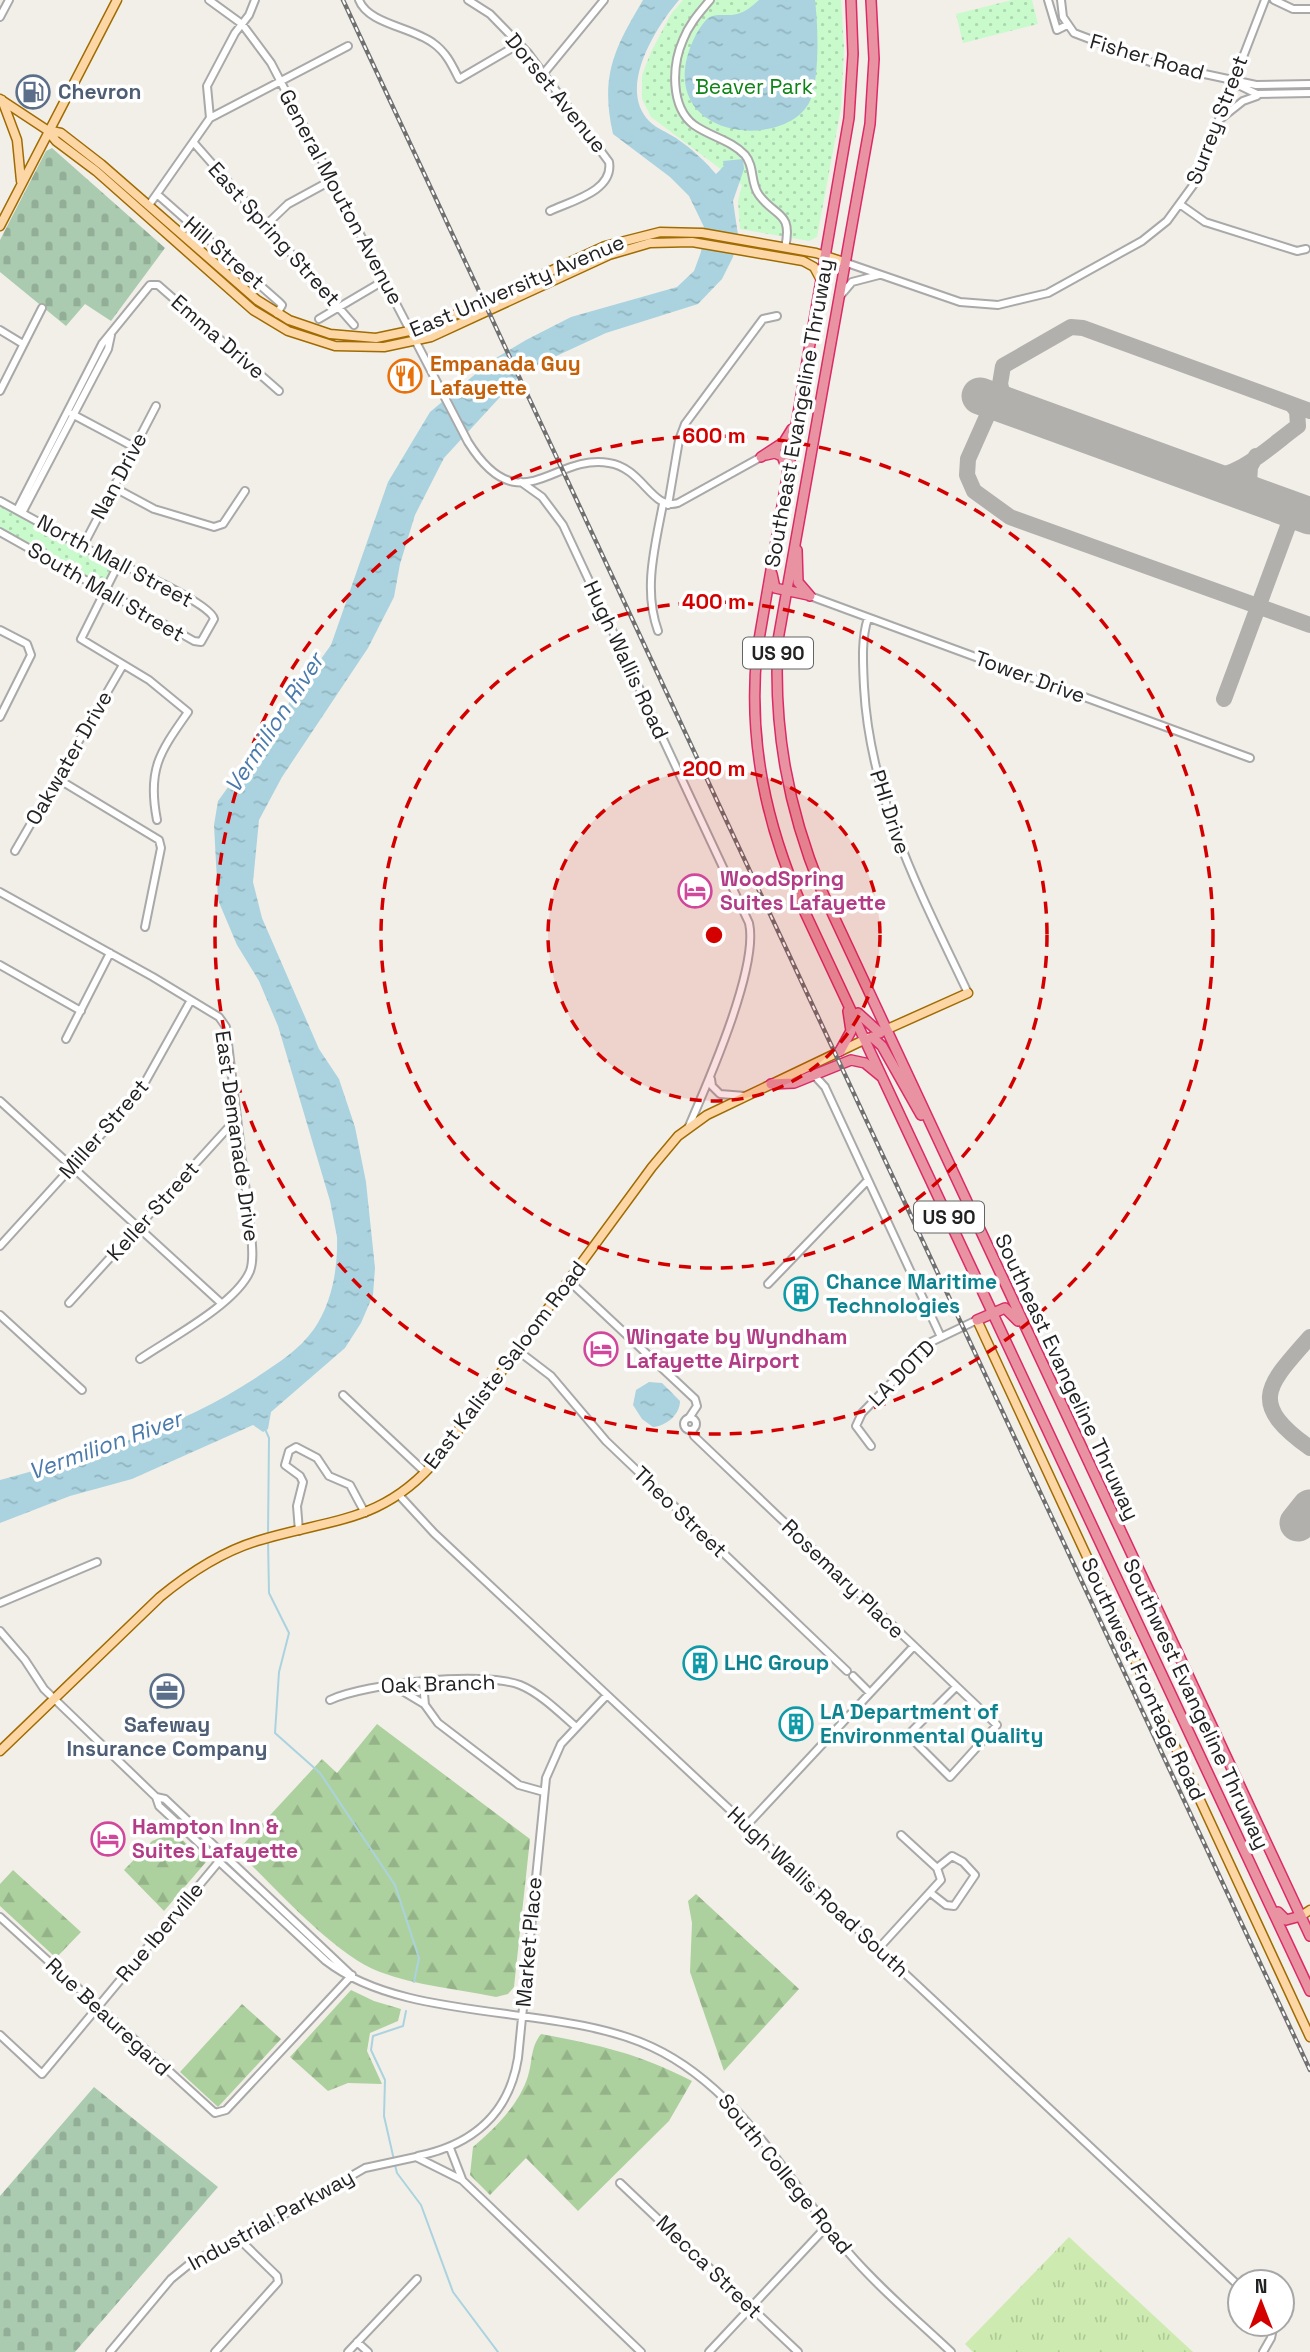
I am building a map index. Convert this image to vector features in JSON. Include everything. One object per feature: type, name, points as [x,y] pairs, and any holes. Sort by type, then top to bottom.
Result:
[{"type":"highway","name":"US 90","points":[[826,255],[852,93],[851,0]]},
{"type":"highway","name":"Southeast Evangeline Thruway","points":[[871,0],[874,41],[872,103],[789,570],[776,682],[786,781],[810,861],[876,1034],[941,1146],[1310,1936]]},
{"type":"highway","name":"Southeast Evangeline Thruway","points":[[798,407],[826,255]]},
{"type":"highway","points":[[761,457],[788,437],[798,407]]},
{"type":"highway","name":"Southwest Evangeline Thruway","points":[[798,407],[755,668],[760,773],[780,853],[848,1001],[876,1034],[886,1080],[1310,1991]]},
{"type":"highway","points":[[761,457],[778,454],[785,460],[788,470]]},
{"type":"highway","points":[[798,523],[797,579],[801,589],[810,596]]},
{"type":"highway","points":[[772,562],[773,585],[810,596]]},
{"type":"highway","points":[[772,562],[779,575],[786,575],[789,570]]},
{"type":"highway","points":[[835,973],[851,1024],[848,1041],[840,1051]]},
{"type":"highway","points":[[848,1001],[876,1034],[905,1091],[941,1146]]},
{"type":"highway","points":[[771,1084],[794,1083],[851,1060],[858,1060],[886,1080]]},
{"type":"highway","points":[[977,1320],[993,1312],[1008,1309],[1027,1330]]},
{"type":"highway","points":[[977,1320],[987,1321],[1003,1334]]},
{"type":"highway","points":[[1260,1884],[1283,1919],[1301,1916]]},
{"type":"main road","points":[[0,226],[47,130],[117,0]]},
{"type":"main road","points":[[1,99],[17,140],[21,181]]},
{"type":"main road","name":"East University Avenue","points":[[1,99],[47,130],[56,141],[253,310],[272,323],[304,337],[335,346],[384,347],[431,337],[635,236],[674,231],[785,247],[826,255],[844,262]]},
{"type":"main road","name":"East University Avenue","points":[[47,130],[61,133],[149,205],[257,300],[277,314],[305,327],[341,336],[376,338],[412,332],[579,263],[626,249],[674,242],[809,263],[818,272],[821,281]]},
{"type":"main road","points":[[143,213],[149,205]]},
{"type":"main road","points":[[272,323],[277,314]]},
{"type":"main road","name":"East Kaliste Saloom Road","points":[[0,1751],[170,1589],[200,1568],[254,1542],[365,1513],[399,1495],[425,1472],[654,1163],[690,1126],[745,1096],[968,993]]},
{"type":"main road","name":"Southwest Frontage Road","points":[[977,1320],[1310,2037]]},
{"type":"main road","points":[[1301,1916],[1310,1910]]},
{"type":"street","points":[[0,17],[9,0]]},
{"type":"street","name":"General Mouton Avenue","points":[[209,0],[242,24],[280,80],[468,442],[487,467],[502,477],[520,482]]},
{"type":"street","points":[[210,118],[207,86],[255,0]]},
{"type":"street","points":[[359,0],[369,15],[410,28],[433,43],[446,55],[458,79],[519,44]]},
{"type":"street","name":"Dorset Avenue","points":[[468,0],[490,14],[519,44],[605,154],[610,168],[604,184],[551,211]]},
{"type":"street","points":[[544,73],[604,0]]},
{"type":"street","points":[[710,0],[689,27],[680,47],[677,71],[679,105],[693,124],[734,146],[749,161],[757,191],[786,221],[788,235],[785,247]]},
{"type":"street","name":"Fisher Road","points":[[1048,0],[1057,30],[1067,26]]},
{"type":"street","name":"Fisher Road","points":[[1061,0],[1067,26],[1084,39],[1153,64],[1182,68],[1232,82]]},
{"type":"street","name":"Surrey Street","points":[[844,262],[960,302],[991,306],[1021,302],[1074,281],[1142,241],[1163,226],[1181,205],[1199,173],[1265,0]]},
{"type":"street","points":[[1274,0],[1293,9],[1310,9]]},
{"type":"street","points":[[149,205],[210,118],[348,47]]},
{"type":"street","points":[[1232,82],[1262,86],[1310,84]]},
{"type":"street","points":[[1232,82],[1243,90],[1263,95]]},
{"type":"street","points":[[1218,121],[1242,102],[1263,95],[1310,93]]},
{"type":"street","name":"East Spring Street","points":[[194,143],[264,227],[354,325]]},
{"type":"street","points":[[264,227],[288,204],[332,180]]},
{"type":"street","name":"Hill Street","points":[[158,195],[279,302],[282,305],[277,314]]},
{"type":"street","points":[[1181,205],[1205,222],[1297,251],[1306,249]]},
{"type":"street","points":[[837,299],[852,282],[881,275]]},
{"type":"street","points":[[320,319],[385,280]]},
{"type":"street","name":"Emma Drive","points":[[71,413],[102,344],[147,286],[155,284],[279,391]]},
{"type":"street","points":[[0,391],[41,308]]},
{"type":"street","points":[[658,631],[652,611],[651,580],[679,440],[685,424],[763,319],[777,316]]},
{"type":"street","points":[[0,330],[23,344]]},
{"type":"street","name":"Nan Drive","points":[[83,546],[156,406]]},
{"type":"street","points":[[19,511],[71,413],[134,447]]},
{"type":"street","points":[[665,505],[678,503],[761,457]]},
{"type":"street","points":[[520,482],[546,479],[586,463],[613,463],[639,477],[665,505]]},
{"type":"street","points":[[543,499],[541,488],[546,479]]},
{"type":"street","name":"Hugh Wallis Road","points":[[520,482],[543,499],[562,524],[749,923],[749,960],[712,1075],[690,1126]]},
{"type":"street","points":[[113,487],[153,509],[215,527],[222,524],[245,491]]},
{"type":"street","name":"North Mall Street","points":[[0,501],[212,613],[215,618],[208,630]]},
{"type":"street","name":"South Mall Street","points":[[0,531],[194,641],[201,642],[208,630]]},
{"type":"street","points":[[119,563],[81,639],[149,680],[188,712],[165,744],[152,782],[157,820]]},
{"type":"street","name":"Tower Drive","points":[[810,596],[1250,758]]},
{"type":"street","name":"PHI Drive","points":[[868,618],[865,640],[865,705],[880,790],[905,859],[968,993]]},
{"type":"street","points":[[0,630],[27,644],[31,655],[0,717]]},
{"type":"street","name":"Oakwater Drive","points":[[15,851],[122,665]]},
{"type":"street","points":[[58,779],[159,840],[161,848],[145,927]]},
{"type":"street","name":"East Demanade Drive","points":[[0,892],[191,1000],[219,1017],[226,1027],[251,1233],[251,1265],[247,1277],[221,1303],[140,1359]]},
{"type":"street","points":[[66,1039],[110,953]]},
{"type":"street","points":[[0,965],[81,1011]]},
{"type":"street","name":"Miller Street","points":[[0,1246],[147,1083],[191,1000]]},
{"type":"street","points":[[825,1087],[826,1070]]},
{"type":"street","points":[[712,1075],[712,1086],[718,1093],[745,1096]]},
{"type":"street","points":[[814,1075],[825,1087],[940,1335],[977,1320]]},
{"type":"street","points":[[0,1102],[221,1303]]},
{"type":"street","name":"Keller Street","points":[[69,1303],[236,1119]]},
{"type":"street","points":[[768,1284],[868,1180]]},
{"type":"street","name":"Rosemary Place","points":[[568,1280],[695,1399],[697,1406],[689,1418],[696,1422],[692,1430],[955,1688],[997,1725],[950,1776],[908,1735],[955,1688]]},
{"type":"street","points":[[0,1315],[82,1390]]},
{"type":"street","name":"LA DOTD","points":[[871,1446],[856,1426],[862,1413],[940,1335]]},
{"type":"street","name":"Theo Street","points":[[517,1350],[551,1376],[606,1441],[870,1693]]},
{"type":"street","points":[[343,1395],[425,1472]]},
{"type":"street","points":[[299,1531],[297,1506],[302,1478],[285,1465],[294,1447],[309,1451],[330,1476],[349,1485],[365,1513]]},
{"type":"street","name":"Hugh Wallis Road South","points":[[399,1495],[434,1533],[1226,2274]]},
{"type":"street","points":[[0,1603],[97,1562]]},
{"type":"street","name":"South College Road","points":[[0,1631],[54,1699],[156,1797],[159,1806],[326,1961],[352,1976],[396,1993],[634,2040],[692,2070],[738,2112],[827,2226],[873,2279],[951,2352]]},
{"type":"street","points":[[747,1825],[913,1647]]},
{"type":"street","name":"Oak Branch","points":[[330,1700],[360,1688],[393,1685],[466,1680],[520,1685],[576,1727]]},
{"type":"street","points":[[423,1683],[425,1705]]},
{"type":"street","points":[[393,1685],[425,1705],[438,1723],[519,1785],[544,1792]]},
{"type":"street","name":"Market Place","points":[[414,2157],[450,2148],[481,2129],[506,2097],[515,2073],[522,2017],[544,1792],[556,1753],[576,1727],[607,1695]]},
{"type":"street","name":"South College Road","points":[[156,1797],[164,1799],[352,1976]]},
{"type":"street","points":[[879,1948],[932,1894],[941,1880],[937,1868],[901,1835]]},
{"type":"street","name":"Rue Iberville","points":[[0,2035],[42,2074],[225,1855]]},
{"type":"street","points":[[932,1894],[946,1905],[954,1906],[975,1875],[953,1856],[937,1868]]},
{"type":"street","name":"Rue Beauregard","points":[[0,1917],[209,2110],[218,2113],[226,2110],[352,1976]]},
{"type":"street","points":[[450,2148],[462,2180]]},
{"type":"street","points":[[414,2157],[462,2180],[641,2352]]},
{"type":"street","name":"Industrial Parkway","points":[[110,2352],[177,2273],[356,2172],[377,2163],[414,2157]]},
{"type":"street","name":"Mecca Street","points":[[620,2183],[798,2352]]},
{"type":"street","points":[[709,2352],[827,2226]]},
{"type":"street","points":[[215,2352],[278,2283],[277,2276],[239,2239]]},
{"type":"street","points":[[348,2352],[417,2278]]},
{"type":"street","points":[[357,2342],[368,2352]]},
{"type":"green space","name":"Beaver Park","points":[[683,0],[841,0],[844,48],[841,108],[817,237],[809,241],[740,229],[738,201],[742,185],[651,117],[642,99],[642,75],[671,14]]},
{"type":"green space","points":[[1012,0],[1032,0],[1038,24],[963,43],[956,14]]},
{"type":"green space","points":[[52,148],[165,248],[111,321],[85,304],[66,326],[0,272],[0,240],[46,151]]},
{"type":"green space","points":[[0,504],[113,566],[103,585],[0,529]]},
{"type":"green space","points":[[377,1724],[530,1839],[514,1987],[508,1994],[496,1997],[423,1984],[394,1977],[362,1963],[324,1935],[237,1851],[322,1759],[337,1773]]},
{"type":"green space","points":[[174,1832],[206,1862],[164,1911],[124,1870],[152,1841]]},
{"type":"green space","points":[[13,1870],[81,1932],[56,1958],[0,1906],[0,1884]]},
{"type":"green space","points":[[696,1894],[799,1989],[724,2071],[690,1972],[692,1923],[688,1901]]},
{"type":"green space","points":[[351,1990],[374,2001],[401,2009],[398,2021],[370,2033],[367,2051],[382,2084],[348,2083],[328,2091],[290,2057]]},
{"type":"green space","points":[[242,2004],[281,2039],[218,2107],[180,2072]]},
{"type":"green space","points":[[541,2034],[618,2051],[654,2063],[692,2081],[669,2121],[578,2211],[526,2158],[490,2195],[470,2175],[473,2147],[498,2124],[519,2097],[528,2076],[535,2044]]},
{"type":"green space","points":[[94,2087],[218,2187],[75,2352],[0,2352],[0,2196]]},
{"type":"green space","points":[[1069,2237],[1193,2352],[973,2352],[965,2344]]},
{"type":"water","points":[[643,0],[679,0],[660,26],[643,58],[638,75],[640,107],[652,124],[687,146],[716,174],[724,166],[723,161],[743,159],[744,169],[733,201],[738,235],[733,257],[722,279],[698,304],[606,333],[524,371],[444,458],[415,515],[400,564],[394,597],[368,648],[282,777],[259,820],[253,882],[262,918],[319,1049],[339,1079],[355,1127],[366,1182],[375,1268],[373,1295],[361,1323],[345,1348],[271,1412],[268,1429],[263,1432],[253,1425],[132,1479],[70,1496],[0,1523],[0,1480],[133,1439],[196,1412],[265,1372],[295,1350],[314,1329],[325,1308],[333,1285],[337,1249],[330,1201],[278,1026],[259,981],[237,945],[218,900],[214,825],[218,801],[331,645],[388,482],[430,412],[491,361],[526,340],[571,317],[677,287],[694,271],[701,252],[704,227],[689,196],[670,177],[613,134],[609,114],[608,95],[612,64],[624,33]]},
{"type":"water","points":[[759,0],[815,0],[817,51],[813,91],[810,101],[798,116],[779,126],[757,130],[734,129],[713,122],[696,108],[686,89],[686,62],[693,40],[706,20],[713,16],[740,13]]},
{"type":"water","points":[[649,1382],[662,1383],[680,1401],[678,1411],[671,1419],[653,1427],[642,1419],[633,1405],[636,1390]]},
{"type":"waterway","points":[[265,1429],[269,1438],[268,1534]]},
{"type":"waterway","points":[[268,1540],[269,1593],[289,1633],[279,1672],[275,1733],[320,1773],[395,1885],[419,1958],[414,1982]]},
{"type":"waterway","points":[[394,2160],[384,2116],[385,2080],[371,2050],[373,2036],[403,2026],[406,2011]]},
{"type":"waterway","points":[[395,2165],[397,2173],[421,2205],[453,2292],[498,2352]]},
{"type":"taxiway","points":[[1310,411],[1083,328],[1071,327],[1003,366],[1000,384],[1006,406],[988,414],[968,459],[967,475],[974,491],[1010,517],[1310,625]]},
{"type":"taxiway","points":[[1202,477],[1228,473],[1241,467],[1298,426],[1297,411],[1292,405]]},
{"type":"taxiway","points":[[1256,456],[1250,467],[1249,483],[1263,499]]},
{"type":"taxiway","points":[[1224,699],[1294,510]]},
{"type":"taxiway","points":[[1310,1337],[1283,1369],[1270,1394],[1271,1406],[1277,1419],[1310,1448]]},
{"type":"runway","points":[[980,396],[1310,516]]},
{"type":"runway","points":[[1298,1523],[1310,1508]]},
{"type":"railway","points":[[343,0],[1310,2070]]},
{"type":"place","name":"Chevron","points":[[33,92]]},
{"type":"place","name":"Empanada Guy Lafayette","points":[[405,376]]},
{"type":"place","name":"WoodSpring Suites Lafayette","points":[[695,891]]},
{"type":"place","name":"Chance Maritime Technologies","points":[[801,1294]]},
{"type":"place","name":"Wingate by Wyndham Lafayette Airport","points":[[601,1349]]},
{"type":"place","name":"LHC Group","points":[[700,1663]]},
{"type":"place","name":"Safeway Insurance Company","points":[[167,1691]]},
{"type":"place","name":"LA Department of Environmental Quality","points":[[796,1724]]},
{"type":"place","name":"Hampton Inn & Suites Lafayette","points":[[108,1839]]},
{"type":"water label","name":"Vermilion River","points":[[274,723]]},
{"type":"water label","name":"Vermilion River","points":[[105,1445]]}]
